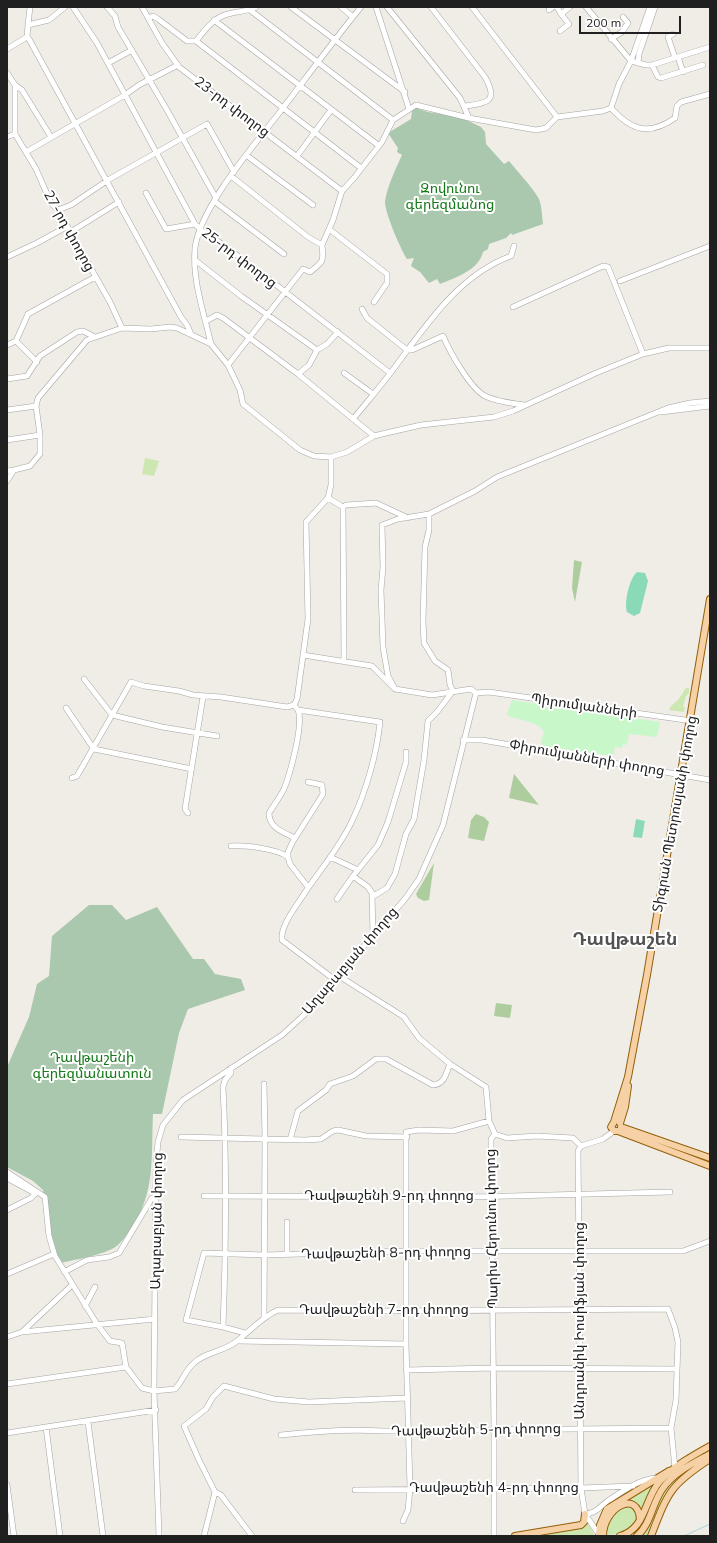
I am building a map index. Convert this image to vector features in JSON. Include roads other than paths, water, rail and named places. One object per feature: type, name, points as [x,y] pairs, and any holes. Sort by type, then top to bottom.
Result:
[{"type":"main road","name":"Տիգրան Պետրոսյանի փողոց","points":[[616,1127],[628,1077],[655,933],[710,600]]},
{"type":"main road","name":"Տիգրան Պետրոսյանի փողոց","points":[[691,721],[710,617]]},
{"type":"main road","points":[[616,1127],[710,1158]]},
{"type":"main road","points":[[616,1127],[710,1166]]},
{"type":"main road","points":[[600,1536],[602,1517],[607,1509],[654,1478],[673,1469],[710,1446]]},
{"type":"main road","points":[[637,1536],[645,1526],[663,1488],[683,1470],[710,1454]]},
{"type":"main road","points":[[652,1536],[662,1507],[671,1489],[687,1474],[710,1460]]},
{"type":"main road","points":[[620,1536],[633,1531],[640,1522],[655,1489],[673,1469]]},
{"type":"main road","points":[[600,1536],[606,1518],[615,1509],[623,1504],[633,1505],[638,1510],[640,1522]]},
{"type":"main road","points":[[515,1536],[581,1525],[584,1522],[586,1514]]},
{"type":"street","points":[[30,7],[27,37],[74,124],[108,180],[181,317],[188,325],[191,334]]},
{"type":"street","points":[[28,24],[49,20],[65,7]]},
{"type":"street","name":"25-րդ փողոց","points":[[73,7],[82,18],[126,95],[195,224],[201,230],[226,246],[390,373]]},
{"type":"street","points":[[107,7],[115,16],[118,26],[182,137],[215,199],[284,254]]},
{"type":"street","name":"23-րդ փողոց","points":[[142,7],[162,43],[178,65],[342,191]]},
{"type":"street","points":[[196,41],[214,20],[227,14],[250,10],[256,7]]},
{"type":"street","points":[[291,7],[405,92]]},
{"type":"street","points":[[341,7],[353,17]]},
{"type":"street","points":[[361,7],[246,155],[215,199],[201,230],[196,248],[196,278],[211,344],[228,366],[240,390],[244,404],[300,450],[314,456],[331,457],[347,452],[374,436],[421,425],[494,418],[525,406],[596,373],[643,354],[669,348],[710,348]]},
{"type":"street","points":[[376,7],[405,92],[409,109]]},
{"type":"street","points":[[387,7],[460,98],[465,106],[469,118]]},
{"type":"street","points":[[431,7],[486,77],[492,89],[491,98],[488,101],[465,106]]},
{"type":"street","points":[[472,7],[557,117]]},
{"type":"street","points":[[556,7],[569,24],[560,31]]},
{"type":"street","points":[[562,14],[570,7]]},
{"type":"street","points":[[586,7],[611,39],[631,61],[652,65],[710,47]]},
{"type":"street","points":[[611,108],[619,84],[631,61],[650,7]]},
{"type":"street","points":[[638,63],[639,54],[655,7]]},
{"type":"street","points":[[250,10],[393,120]]},
{"type":"street","points":[[148,18],[153,16],[187,40],[196,41],[282,109],[361,168]]},
{"type":"street","points":[[611,39],[622,32],[628,23],[623,17]]},
{"type":"street","points":[[214,20],[378,146]]},
{"type":"street","points":[[673,34],[668,37],[682,72]]},
{"type":"street","points":[[7,49],[27,37]]},
{"type":"street","points":[[108,63],[132,50]]},
{"type":"street","points":[[26,152],[126,95],[139,85],[150,81],[178,65]]},
{"type":"street","points":[[652,65],[658,77],[661,78],[703,65]]},
{"type":"street","points":[[7,73],[15,85],[22,90],[51,137]]},
{"type":"street","points":[[7,137],[15,134],[15,85]]},
{"type":"street","points":[[611,108],[625,122],[638,128],[651,130],[663,127],[675,118],[676,106],[681,102],[710,94]]},
{"type":"street","points":[[228,366],[303,269],[310,272],[322,263],[324,258],[322,245],[342,191],[378,146],[393,120],[409,109],[416,105],[469,118],[536,130],[546,128],[557,117],[603,111],[611,108]]},
{"type":"street","points":[[296,156],[331,110]]},
{"type":"street","points":[[58,210],[71,205],[108,180],[156,151],[207,124],[233,174],[308,237],[322,245]]},
{"type":"street","name":"27-րդ փողոց","points":[[15,134],[36,169],[51,203],[58,210],[66,227],[110,302],[122,328]]},
{"type":"street","points":[[246,155],[313,205]]},
{"type":"street","points":[[146,193],[166,229],[195,224]]},
{"type":"street","points":[[70,233],[119,202]]},
{"type":"street","points":[[7,257],[66,227]]},
{"type":"street","points":[[329,229],[387,274],[387,283],[374,302]]},
{"type":"street","points":[[354,418],[407,350],[458,289],[497,261],[511,256],[514,246]]},
{"type":"street","points":[[620,281],[710,246]]},
{"type":"street","points":[[195,260],[293,335],[317,350]]},
{"type":"street","points":[[514,307],[603,266],[608,267],[643,354]]},
{"type":"street","points":[[7,345],[16,342],[28,314],[95,277]]},
{"type":"street","points":[[362,309],[367,318],[407,350],[412,350],[443,336],[460,369],[483,396],[498,401],[525,406]]},
{"type":"street","points":[[206,321],[217,315],[298,374],[354,418],[374,436]]},
{"type":"street","points":[[7,471],[30,466],[39,457],[40,435],[36,406],[43,391],[87,340],[93,336],[122,328],[151,329],[170,327],[177,328],[211,344]]},
{"type":"street","points":[[7,379],[25,377],[48,349],[77,332],[84,331],[93,336]]},
{"type":"street","points":[[298,374],[309,366],[317,350],[327,344],[338,332]]},
{"type":"street","points":[[16,342],[37,362]]},
{"type":"street","points":[[344,373],[373,394]]},
{"type":"street","points":[[395,689],[388,676],[383,647],[381,590],[383,567],[382,525],[398,519],[429,515],[475,491],[497,477],[628,423],[668,408],[690,403],[710,401]]},
{"type":"street","points":[[7,410],[36,406]]},
{"type":"street","points":[[658,412],[710,406]]},
{"type":"street","points":[[7,440],[40,435]]},
{"type":"street","points":[[72,778],[77,776],[94,749],[131,682],[144,686],[203,697],[221,697],[287,707],[294,705],[297,699],[308,619],[306,522],[328,498],[331,485],[331,457]]},
{"type":"street","points":[[7,481],[14,470]]},
{"type":"street","points":[[328,498],[343,507]]},
{"type":"street","points":[[343,507],[346,505],[376,503],[408,518]]},
{"type":"street","points":[[343,507],[344,661]]},
{"type":"street","points":[[372,896],[387,888],[395,874],[406,834],[414,819],[424,760],[428,721],[453,691],[450,685],[448,670],[435,662],[424,643],[423,621],[425,547],[429,530],[429,515]]},
{"type":"street","points":[[303,655],[372,666],[395,689]]},
{"type":"street","points":[[84,679],[112,716],[217,736]]},
{"type":"street","name":"Պիրումյանների","points":[[395,689],[432,695],[471,689],[476,693],[489,692],[691,721]]},
{"type":"street","name":"Աղաբաբյան փողոց","points":[[159,1536],[156,1410],[154,1392],[158,1142],[163,1125],[183,1100],[282,1035],[304,1015],[405,899],[419,879],[437,842],[453,790],[463,740],[476,693]]},
{"type":"street","points":[[188,813],[185,809],[203,697]]},
{"type":"street","points":[[294,705],[298,710],[301,721],[290,771],[283,790],[269,812],[271,823],[276,829],[295,838]]},
{"type":"street","points":[[66,708],[94,749],[192,769]]},
{"type":"street","points":[[298,710],[380,722],[378,744],[362,796],[352,821],[330,857],[292,913],[282,933],[282,940],[335,980]]},
{"type":"street","name":"Փիրումյանների փողոց","points":[[463,740],[482,740],[710,780]]},
{"type":"street","points":[[337,899],[378,845],[388,822],[407,757],[406,752]]},
{"type":"street","points":[[308,782],[322,785],[323,794],[295,838],[288,852],[290,864],[308,888]]},
{"type":"street","points":[[231,846],[250,847],[282,854],[288,858]]},
{"type":"street","points":[[330,857],[358,870]]},
{"type":"street","points":[[353,876],[368,887],[372,896],[373,935]]},
{"type":"street","name":"Պարիս Հերունու փողոց","points":[[339,976],[404,1017],[419,1038],[450,1064],[486,1087],[489,1121],[495,1134],[492,1139],[490,1196],[493,1251],[494,1536]]},
{"type":"street","points":[[290,1140],[298,1111],[326,1090],[330,1084],[353,1076],[376,1058],[386,1059],[433,1085],[439,1083],[447,1076],[450,1064]]},
{"type":"street","points":[[231,1068],[231,1073],[225,1080],[223,1087],[226,1139],[223,1327],[245,1333]]},
{"type":"street","points":[[264,1084],[264,1318]]},
{"type":"street","points":[[403,1522],[408,1510],[410,1488],[406,1398],[406,1132],[453,1131],[489,1121]]},
{"type":"street","points":[[495,1134],[507,1138],[537,1136],[573,1138],[581,1146],[598,1140],[616,1127]]},
{"type":"street","points":[[181,1137],[265,1140],[321,1139],[333,1131],[338,1130],[366,1136],[407,1137]]},
{"type":"street","name":"Անդրանիկ Իոսիֆյան փողոց","points":[[581,1146],[578,1151],[580,1430],[581,1488],[586,1514]]},
{"type":"street","points":[[7,1172],[36,1193]]},
{"type":"street","points":[[7,1178],[45,1197],[48,1236],[54,1254],[64,1272],[97,1324],[110,1340],[122,1343],[126,1367],[142,1388],[154,1392]]},
{"type":"street","name":"Դավթաշենի 9-րդ փողոց","points":[[204,1196],[490,1196],[670,1192]]},
{"type":"street","points":[[7,1210],[36,1193]]},
{"type":"street","points":[[64,1272],[87,1260],[109,1257],[119,1253],[152,1198],[157,1196]]},
{"type":"street","points":[[287,1222],[287,1255]]},
{"type":"street","name":"Դավթաշենի 8-րդ փողոց","points":[[223,1327],[186,1320],[204,1253],[287,1255],[406,1251],[683,1251],[710,1241]]},
{"type":"street","points":[[7,1274],[54,1254]]},
{"type":"street","points":[[22,1332],[72,1285]]},
{"type":"street","points":[[85,1306],[94,1287]]},
{"type":"street","name":"Դավթաշենի 7-րդ փողոց","points":[[154,1392],[175,1389],[190,1367],[198,1359],[238,1341],[245,1333],[264,1318],[278,1310],[288,1309],[406,1311],[668,1309],[678,1342],[677,1369]]},
{"type":"street","points":[[7,1337],[22,1332],[155,1319]]},
{"type":"street","points":[[238,1341],[406,1344]]},
{"type":"street","points":[[7,1384],[126,1367]]},
{"type":"street","points":[[406,1370],[494,1368],[677,1369],[676,1400],[671,1428],[673,1469]]},
{"type":"street","points":[[252,1536],[221,1496],[216,1492],[199,1460],[184,1426],[206,1409],[213,1397],[224,1386],[274,1399],[309,1402],[406,1398]]},
{"type":"street","points":[[7,1432],[88,1422],[156,1410]]},
{"type":"street","points":[[88,1422],[103,1536]]},
{"type":"street","points":[[46,1427],[60,1536]]},
{"type":"street","name":"Դավթաշենի 5-րդ փողոց","points":[[281,1435],[317,1430],[580,1430],[671,1428]]},
{"type":"street","points":[[600,1536],[586,1514],[594,1512],[609,1500],[644,1480],[654,1478]]},
{"type":"street","points":[[7,1485],[9,1516],[14,1536]]},
{"type":"street","name":"Դավթաշենի 4-րդ փողոց","points":[[355,1490],[410,1488],[581,1488],[633,1486]]},
{"type":"street","points":[[204,1536],[216,1492]]},
{"type":"waterway","points":[[684,1536],[710,1524]]},
{"type":"district","name":"Դավթաշեն","points":[[625,940]]},
{"type":"park label","name":"Զովունու գերեզմանոց","points":[[450,198]]},
{"type":"park label","name":"Դավթաշենի գերեզմանատուն","points":[[92,1066]]}]
